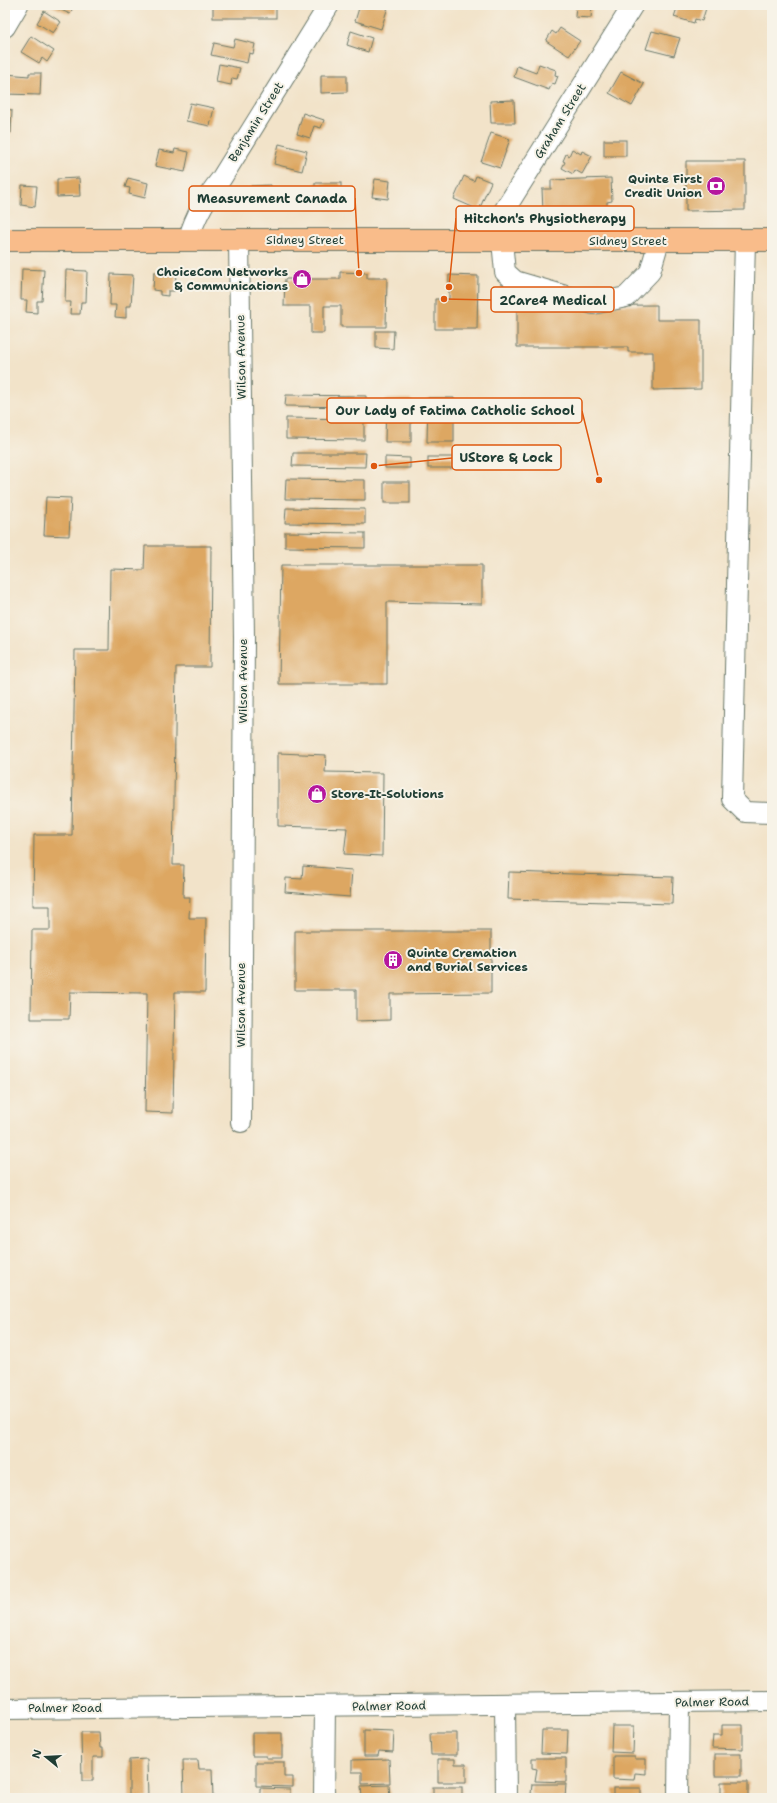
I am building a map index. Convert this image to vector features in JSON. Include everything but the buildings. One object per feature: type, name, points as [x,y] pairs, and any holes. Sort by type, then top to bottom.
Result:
[{"type":"main road","name":"Sidney Street","points":[[5,240],[772,240]]},
{"type":"street","points":[[5,27],[18,5]]},
{"type":"street","name":"Benjamin Street","points":[[188,240],[194,220],[203,203],[221,179],[329,5]]},
{"type":"street","name":"Graham Street","points":[[633,5],[502,214],[502,241],[505,272],[515,281],[593,304],[626,296],[650,272],[660,241]]},
{"type":"street","name":"Wilson Avenue","points":[[239,240],[244,638],[241,1122]]},
{"type":"street","points":[[745,240],[732,799],[745,812],[772,813]]},
{"type":"street","name":"Palmer Road","points":[[5,1709],[772,1701]]},
{"type":"street","points":[[678,1703],[678,1798]]},
{"type":"street","points":[[505,1704],[506,1798]]},
{"type":"street","points":[[324,1798],[325,1706]]},
{"type":"place","name":"Quinte First Credit Union","points":[[716,186]]},
{"type":"place","name":"Measurement Canada","points":[[359,273]]},
{"type":"place","name":"ChoiceCom Networks & Communications","points":[[302,279]]},
{"type":"place","name":"Hitchon's Physiotherapy","points":[[449,287]]},
{"type":"place","name":"2Care4 Medical","points":[[444,299]]},
{"type":"place","name":"UStore & Lock","points":[[374,466]]},
{"type":"place","name":"Our Lady of Fatima Catholic School","points":[[599,480]]},
{"type":"place","name":"Store-It-Solutions","points":[[317,794]]},
{"type":"place","name":"Quinte Cremation and Burial Services","points":[[393,960]]}]
